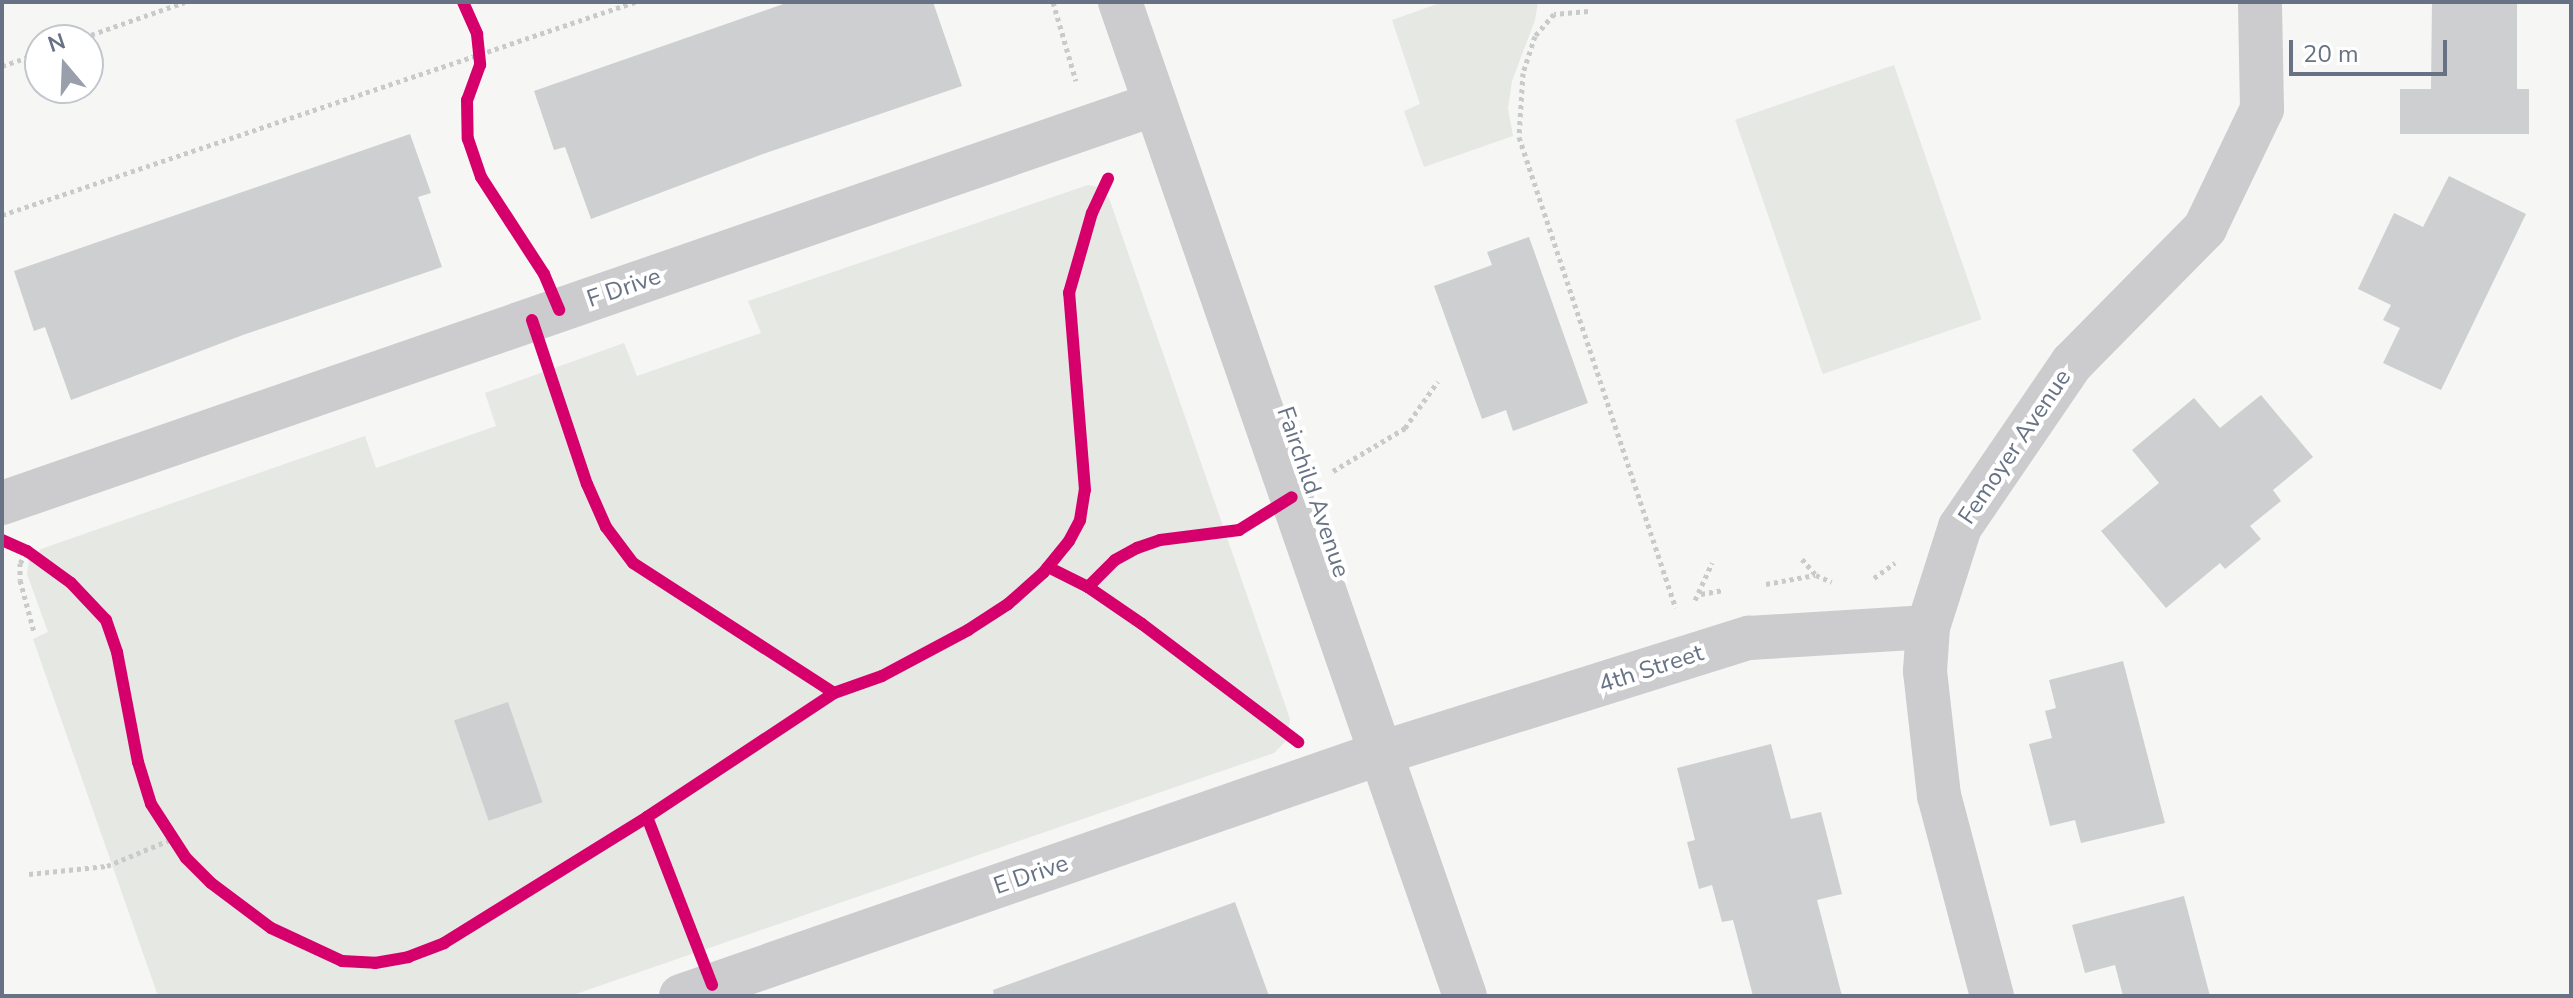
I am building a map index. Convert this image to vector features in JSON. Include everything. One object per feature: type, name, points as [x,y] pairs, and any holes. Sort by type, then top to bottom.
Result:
[{"type":"street","name":"Fairchild Avenue","points":[[1120,2],[1465,996]]},
{"type":"street","name":"Femoyer Avenue","points":[[1992,996],[1939,796],[1925,671],[1928,627],[1960,527],[2072,363],[2205,228],[2262,109],[2260,2]]},
{"type":"street","name":"F Drive","points":[[2,503],[1155,104]]},
{"type":"street","name":"4th Street","points":[[1381,753],[1749,638],[1928,627]]},
{"type":"street","name":"E Drive","points":[[681,996],[1381,753]]},
{"type":"path","points":[[104,30],[185,2]]},
{"type":"path","points":[[2,215],[635,2]]},
{"type":"path","points":[[1053,2],[1076,71],[1077,88]]},
{"type":"path","points":[[1588,11],[1554,14],[1535,36],[1523,73],[1519,137],[1676,609],[1693,603],[1701,594],[1712,563]]},
{"type":"path","points":[[2,66],[24,58]]},
{"type":"path","points":[[1292,497],[1405,428],[1438,381]]},
{"type":"path","points":[[34,632],[20,580],[20,563],[39,540]]},
{"type":"path","points":[[1865,580],[1892,567],[1899,558]]},
{"type":"path","points":[[1802,559],[1816,575],[1843,582]]},
{"type":"path","points":[[29,874],[107,866],[176,844],[165,827]]},
{"type":"shaded area","points":[[1443,2],[1538,2],[1535,20],[1512,81],[1508,109],[1513,136],[1424,167],[1404,111],[1420,104],[1392,20]]},
{"type":"shaded area","points":[[1894,65],[1982,319],[1823,374],[1735,120]]},
{"type":"shaded area","points":[[1088,185],[1099,187],[1109,198],[1290,719],[1287,740],[1274,753],[570,996],[158,996],[33,639],[48,632],[27,574],[29,561],[41,549],[365,436],[376,468],[496,426],[485,393],[624,343],[637,376],[761,333],[748,301]],"holes":[[[455,721],[542,802],[489,820]]]},
{"type":"building","points":[[789,2],[933,2],[962,86],[763,154],[591,219],[565,147],[554,150],[534,91]]},
{"type":"building","points":[[2432,2],[2517,2],[2517,89],[2529,89],[2529,134],[2400,134],[2400,89],[2431,89]]},
{"type":"building","points":[[410,134],[431,193],[418,197],[442,267],[243,335],[71,400],[45,327],[34,331],[14,271]]},
{"type":"building","points":[[2449,176],[2526,214],[2441,390],[2383,363],[2400,328],[2383,320],[2391,305],[2358,289],[2394,213],[2423,227]]},
{"type":"building","points":[[1529,237],[1588,403],[1513,431],[1506,410],[1482,419],[1434,286],[1492,265],[1487,252]]},
{"type":"building","points":[[2261,395],[2313,457],[2273,490],[2281,501],[2250,526],[2261,539],[2225,569],[2220,563],[2166,608],[2101,531],[2159,483],[2132,450],[2194,398],[2220,428]]},
{"type":"building","points":[[2123,661],[2165,823],[2081,843],[2075,820],[2050,826],[2029,744],[2052,738],[2045,711],[2056,708],[2049,680]]},
{"type":"building","points":[[508,702],[543,802],[489,821],[454,721]]},
{"type":"building","points":[[1771,744],[1791,819],[1821,812],[1842,894],[1817,900],[1842,996],[1753,996],[1733,920],[1722,922],[1712,885],[1699,889],[1687,842],[1695,840],[1677,768]]},
{"type":"building","points":[[2184,896],[2210,996],[2123,996],[2115,965],[2085,973],[2072,925]]},
{"type":"building","points":[[1235,902],[1269,996],[994,996],[993,990]]},
{"type":"cycle path","points":[[463,2],[477,34],[480,65],[467,100],[468,139],[481,177],[544,274],[559,310]]},
{"type":"cycle path","points":[[532,320],[587,484],[606,527],[633,563],[834,693],[882,676],[968,630],[1008,604],[1043,573],[1069,541],[1080,520],[1085,490],[1069,293],[1092,213],[1108,179]]},
{"type":"cycle path","points":[[1088,587],[1115,560],[1137,548],[1160,540],[1239,530],[1292,497]]},
{"type":"cycle path","points":[[2,540],[27,551],[71,583],[106,620],[117,652],[138,762],[151,804],[186,858],[211,883],[271,928],[342,961],[375,963],[408,957],[444,943],[647,817],[834,693]]},
{"type":"cycle path","points":[[1048,567],[1088,587],[1142,624],[1298,742]]},
{"type":"cycle path","points":[[647,817],[712,985]]}]
